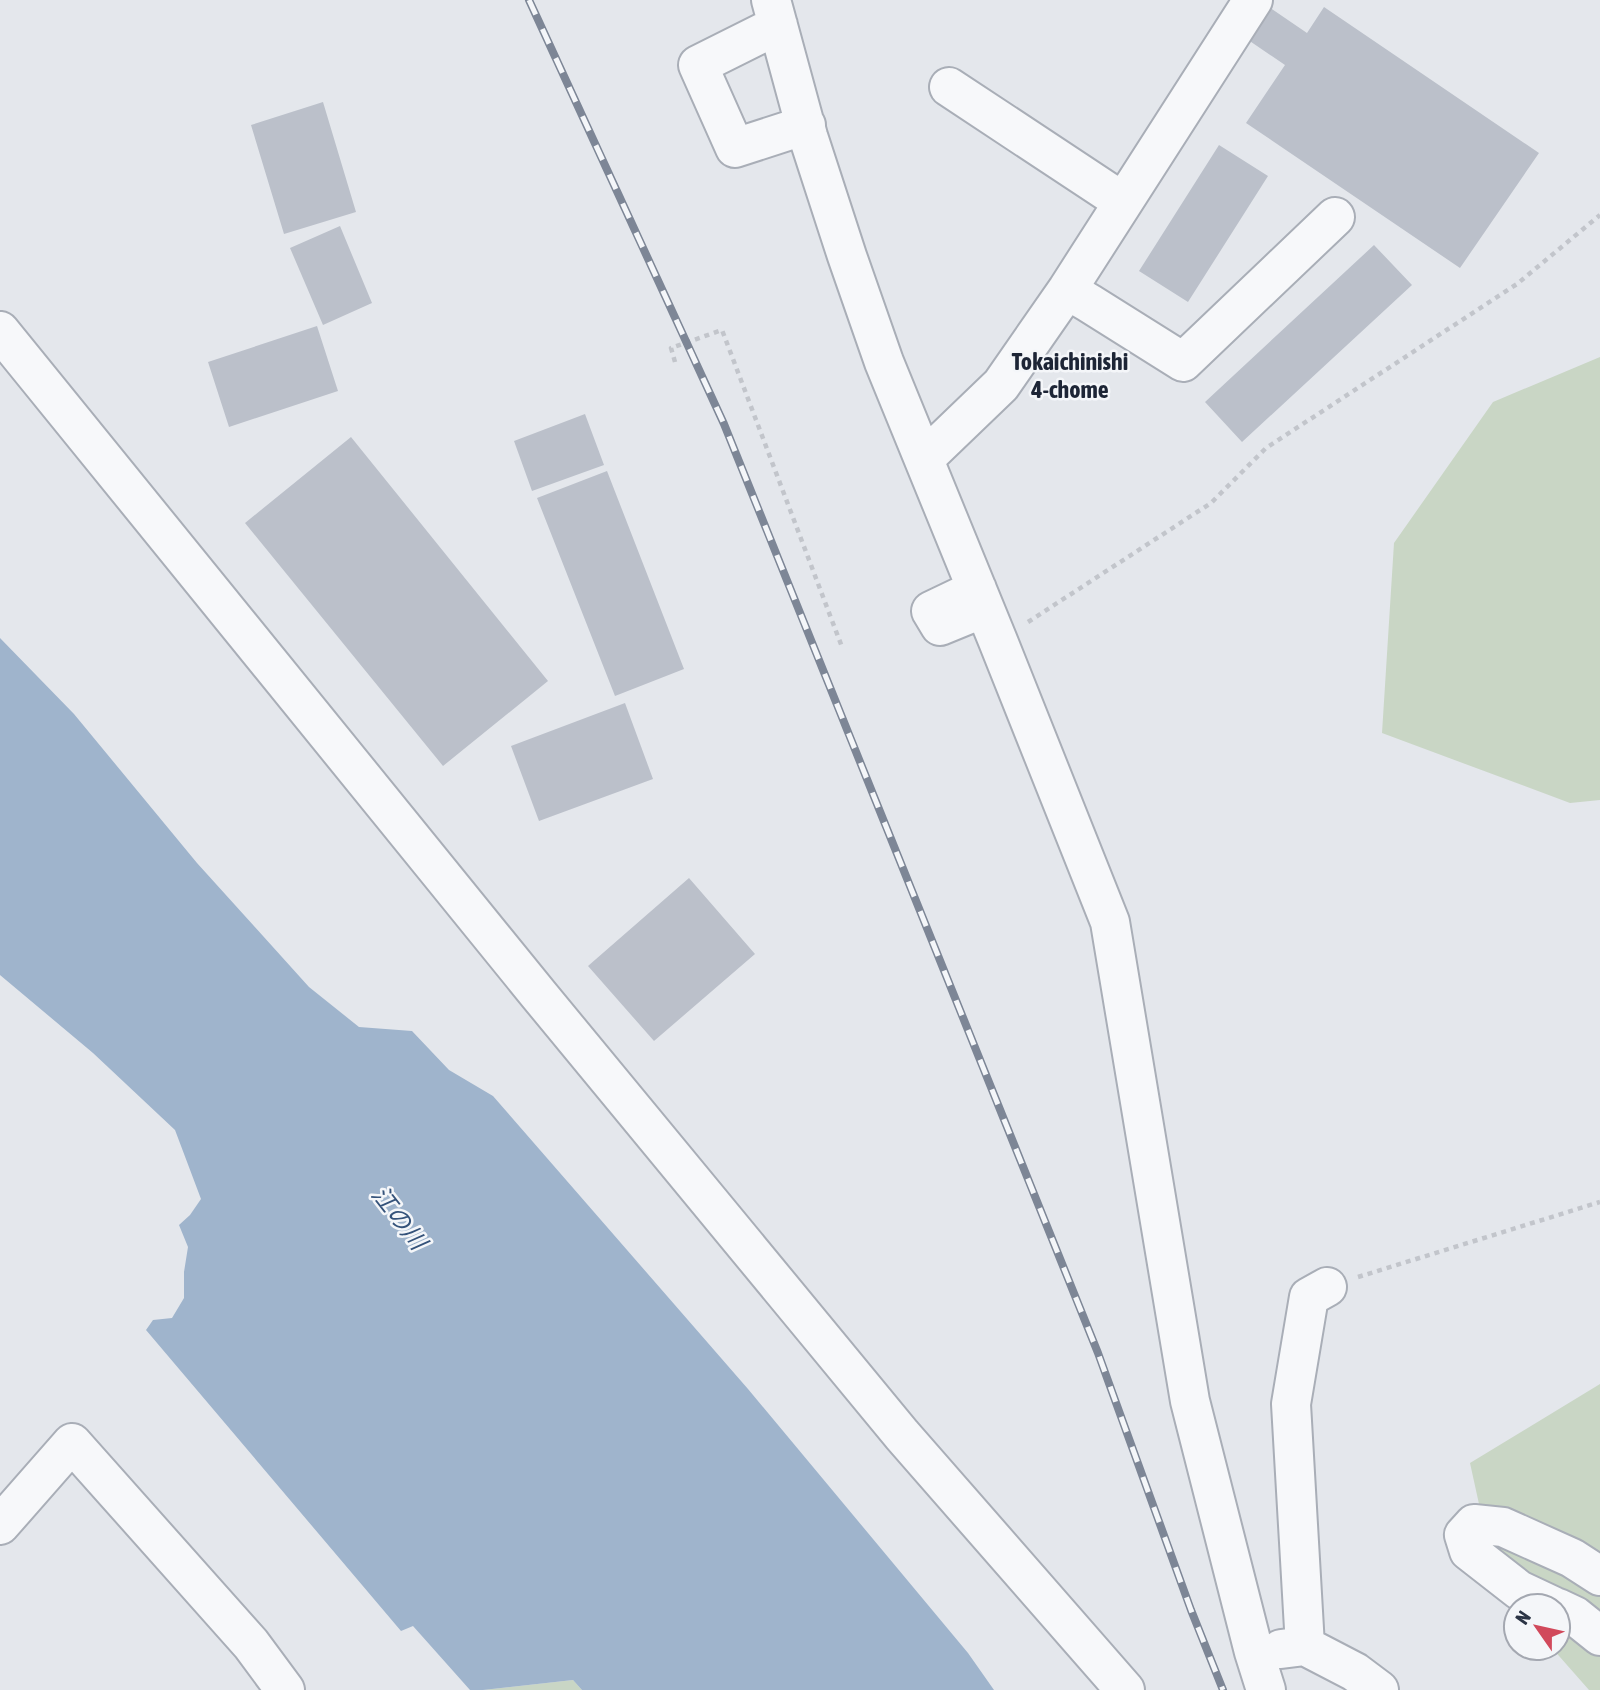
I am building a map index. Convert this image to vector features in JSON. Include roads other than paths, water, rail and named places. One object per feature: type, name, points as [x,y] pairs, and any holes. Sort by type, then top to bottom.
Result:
[{"type":"street","points":[[1078,297],[1123,202],[1253,0]]},
{"type":"street","points":[[806,125],[735,148],[698,65],[774,13],[806,125],[884,362],[1110,922],[1190,1401],[1266,1690]]},
{"type":"street","points":[[949,87],[1123,202]]},
{"type":"street","points":[[924,459],[1001,385],[1078,297],[1194,131]]},
{"type":"street","points":[[1078,297],[1183,362],[1335,216]]},
{"type":"street","points":[[0,331],[539,995],[902,1435],[1125,1690]]},
{"type":"street","points":[[1305,1646],[1290,1404],[1308,1297],[1327,1287]]},
{"type":"street","points":[[0,1525],[72,1443],[251,1644],[285,1690]]},
{"type":"street","points":[[1522,1592],[1469,1550],[1464,1535],[1474,1524],[1503,1527],[1572,1558],[1600,1576]]},
{"type":"street","points":[[1572,1615],[1600,1636]]},
{"type":"street","points":[[1254,1652],[1305,1646],[1355,1672],[1379,1690]]},
{"type":"water","name":"江の川","points":[[0,638],[74,714],[197,863],[309,987],[359,1027],[412,1031],[449,1070],[493,1096],[748,1389],[968,1653],[994,1690],[582,1690],[573,1680],[470,1690],[413,1626],[401,1631],[146,1330],[153,1320],[172,1318],[184,1298],[188,1247],[179,1225],[201,1199],[175,1130],[93,1053],[0,975]]},
{"type":"railway","points":[[529,0],[724,424],[1098,1353],[1191,1610],[1223,1690]]},
{"type":"district","name":"Tokaichinishi 4-chome","points":[[1070,376]]}]
